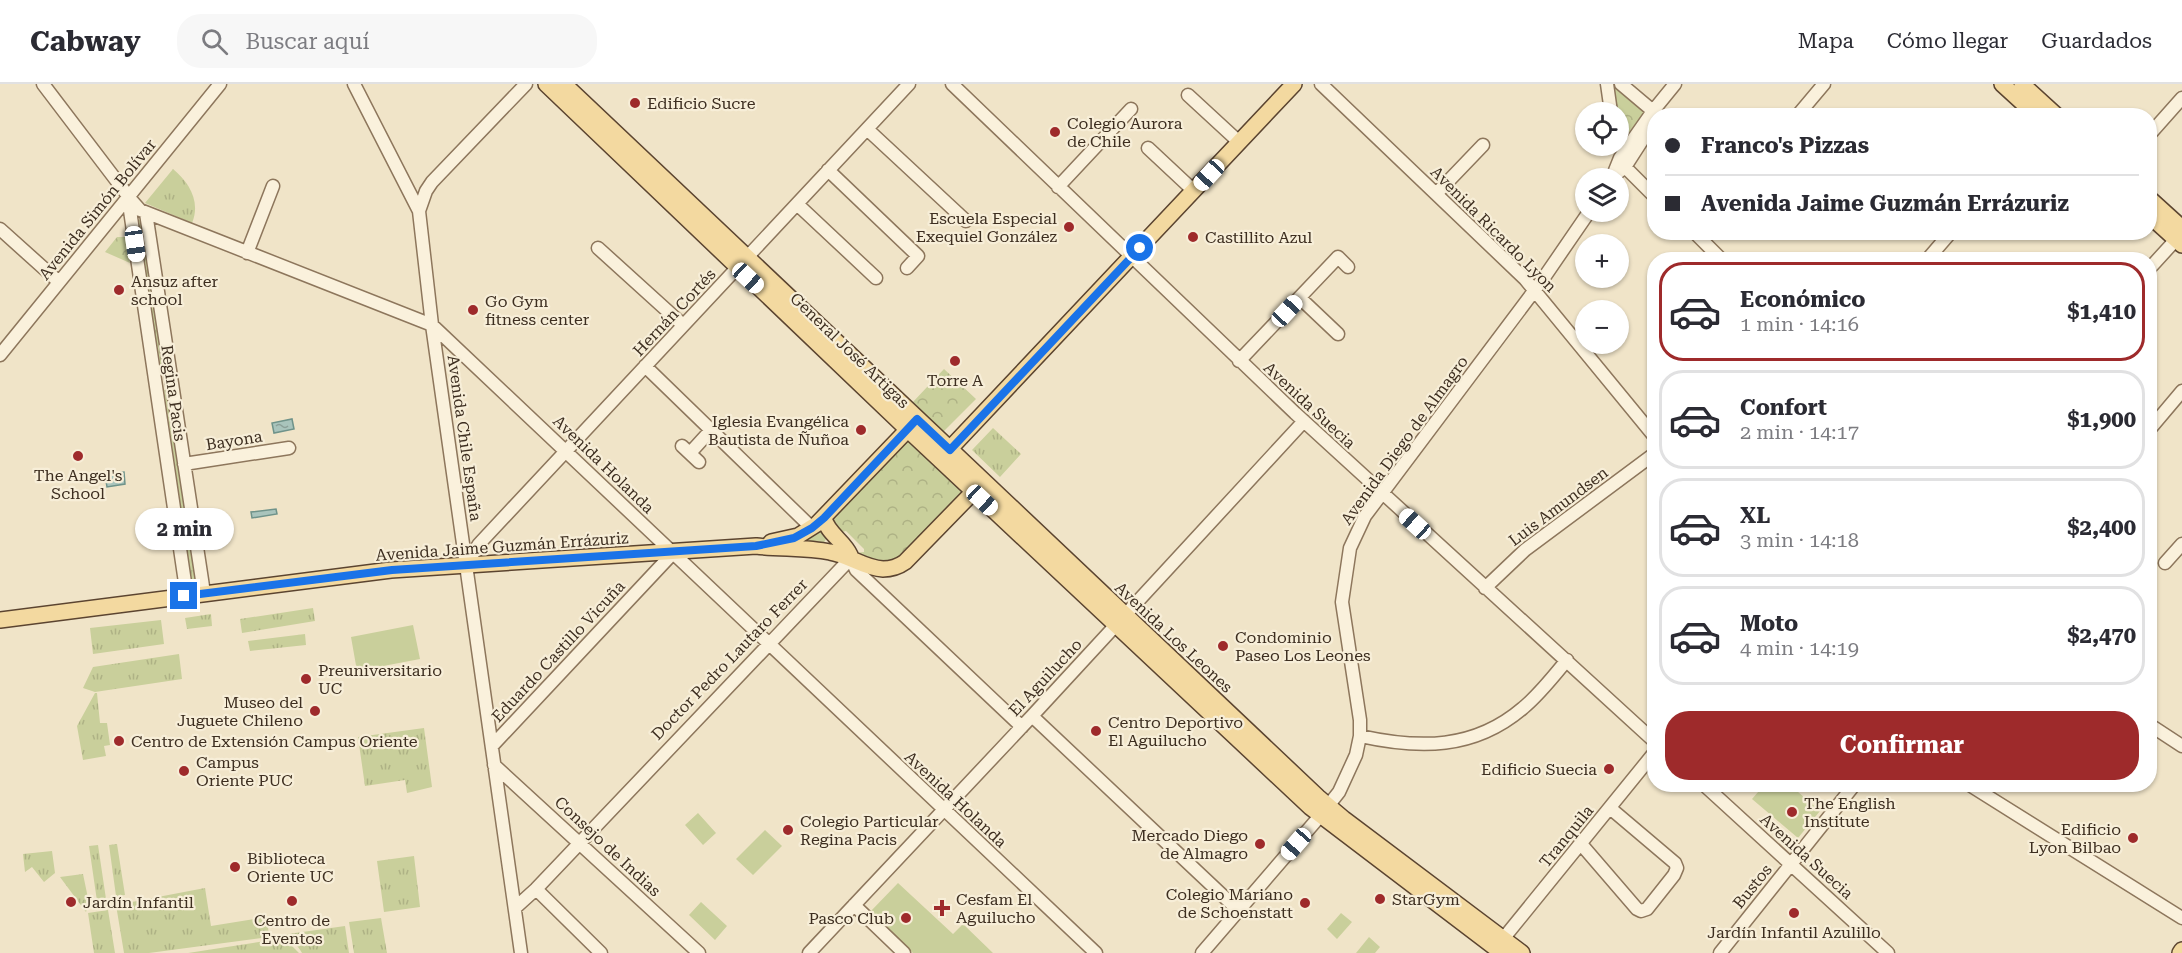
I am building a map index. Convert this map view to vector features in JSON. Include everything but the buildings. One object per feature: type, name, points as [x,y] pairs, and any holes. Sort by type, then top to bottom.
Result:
[{"type":"main road","name":"General José Artigas","points":[[546,84],[742,263],[979,487]]},
{"type":"main road","name":"General José Artigas","points":[[564,84],[742,263]]},
{"type":"main road","points":[[945,455],[1294,84]]},
{"type":"main road","points":[[2002,84],[2028,108]]},
{"type":"main road","points":[[2022,84],[2048,108]]},
{"type":"main road","points":[[2157,208],[2180,236]]},
{"type":"main road","points":[[2157,221],[2180,236]]},
{"type":"main road","points":[[912,424],[818,523],[826,526],[847,548],[850,556],[876,568],[901,565],[979,487]]},
{"type":"main road","name":"Avenida Los Leones","points":[[979,487],[1324,811],[1503,946],[1522,953]]},
{"type":"main road","name":"Avenida Jaime Guzmán Errázuriz","points":[[0,620],[392,570],[756,546],[794,538],[818,523]]},
{"type":"main road","name":"Avenida Jaime Guzmán Errázuriz","points":[[756,546],[814,549],[850,556]]},
{"type":"street","name":"Avenida Holanda","points":[[43,84],[128,196],[146,213],[432,325],[568,451],[1096,953]]},
{"type":"street","name":"Avenida Simón Bolívar","points":[[0,355],[220,84]]},
{"type":"street","name":"Avenida Chile España","points":[[354,84],[419,211],[432,325],[521,953]]},
{"type":"street","points":[[419,211],[432,182],[526,84]]},
{"type":"street","name":"Hernán Cortés","points":[[466,565],[479,544],[909,84]]},
{"type":"street","name":"Avenida Suecia","points":[[952,84],[1304,422],[1647,734]]},
{"type":"street","name":"Avenida Ricardo Lyon","points":[[1321,84],[1526,279],[1647,427]]},
{"type":"street","points":[[1607,84],[1610,102]]},
{"type":"street","points":[[1621,84],[1647,108]]},
{"type":"street","points":[[1659,108],[1675,84]]},
{"type":"street","points":[[1804,108],[1824,84]]},
{"type":"street","points":[[1188,95],[1239,142]]},
{"type":"street","points":[[2157,126],[2182,98]]},
{"type":"street","points":[[1058,187],[1131,110]]},
{"type":"street","points":[[1616,168],[1620,158],[1647,126]]},
{"type":"street","points":[[867,129],[966,221]]},
{"type":"street","points":[[1647,130],[1625,167],[1647,189]]},
{"type":"street","points":[[1436,194],[1483,145]]},
{"type":"street","points":[[1148,148],[1194,191]]},
{"type":"street","points":[[828,170],[918,256],[907,268]]},
{"type":"street","points":[[406,183],[418,185],[432,182]]},
{"type":"street","points":[[247,253],[273,186]]},
{"type":"street","name":"Regina Pacis","points":[[128,196],[187,596]]},
{"type":"street","points":[[797,204],[876,278]]},
{"type":"street","name":"Regina Pacis","points":[[146,213],[204,593]]},
{"type":"street","name":"Avenida Diego de Almagro","points":[[1202,953],[1324,811],[1349,773],[1359,736],[1360,720],[1342,602],[1347,562],[1355,534],[1365,516],[1535,290],[1582,222]]},
{"type":"street","points":[[0,229],[59,282]]},
{"type":"street","points":[[2157,261],[2180,236]]},
{"type":"street","points":[[1702,240],[1714,252]]},
{"type":"street","points":[[1934,252],[1944,240]]},
{"type":"street","points":[[598,248],[683,325]]},
{"type":"street","points":[[1239,361],[1338,257],[1348,267]]},
{"type":"street","points":[[1299,298],[1338,334]]},
{"type":"street","points":[[145,308],[160,306]]},
{"type":"street","points":[[645,366],[711,430],[818,523]]},
{"type":"street","points":[[2157,421],[2182,391]]},
{"type":"street","points":[[159,402],[174,399]]},
{"type":"street","name":"El Aguilucho","points":[[809,953],[1304,422]]},
{"type":"street","points":[[690,454],[711,430]]},
{"type":"street","name":"Bayona","points":[[184,464],[289,448]]},
{"type":"street","name":"Luis Amundsen","points":[[1485,588],[1525,550],[1647,459]]},
{"type":"street","points":[[2165,563],[2182,544]]},
{"type":"street","name":"Eduardo Castillo Vicuña","points":[[492,746],[673,553]]},
{"type":"street","points":[[850,556],[856,570],[1022,727]]},
{"type":"street","name":"Doctor Pedro Lautaro Ferrer","points":[[514,908],[536,889],[580,843],[850,556]]},
{"type":"street","points":[[1359,736],[1406,744],[1435,745],[1463,740],[1489,731],[1522,709],[1567,660]]},
{"type":"street","points":[[1032,716],[1238,910]]},
{"type":"street","points":[[2157,730],[2182,746]]},
{"type":"street","name":"Tranquila","points":[[1503,946],[1647,762]]},
{"type":"street","name":"Consejo de Indias","points":[[494,765],[699,953]]},
{"type":"street","name":"Avenida Suecia","points":[[1712,792],[1888,953]]},
{"type":"street","name":"Bustos","points":[[1720,953],[1849,792]]},
{"type":"street","points":[[1981,792],[2182,918]]},
{"type":"street","points":[[1581,844],[1637,909],[1641,911],[1647,909],[1677,868],[1675,863],[1610,808]]},
{"type":"street","points":[[536,889],[601,953]]},
{"type":"street","points":[[854,905],[904,953]]},
{"type":"green space","points":[[1610,84],[1616,84],[1645,111],[1629,132],[1629,102],[1613,102]]},
{"type":"green space","points":[[173,169],[192,193],[195,208],[192,223],[145,203]]},
{"type":"green space","points":[[139,220],[142,220],[167,375],[162,376],[139,235]]},
{"type":"green space","points":[[117,237],[125,237],[130,263],[105,252]]},
{"type":"green space","points":[[944,369],[976,399],[943,432],[912,403]]},
{"type":"green space","points":[[169,389],[197,583],[195,585],[192,584],[164,390]]},
{"type":"green space","points":[[993,428],[1021,454],[1000,477],[972,450]]},
{"type":"green space","points":[[905,439],[911,439],[962,487],[963,492],[894,563],[881,564],[855,553],[864,552],[864,549],[846,531],[838,533],[831,517]]},
{"type":"green space","points":[[820,529],[829,534],[823,544],[799,541]]},
{"type":"green space","points":[[313,608],[315,621],[242,633],[240,619]]},
{"type":"green space","points":[[211,614],[212,626],[187,629],[185,618]]},
{"type":"green space","points":[[161,620],[164,644],[93,654],[90,628]]},
{"type":"green space","points":[[413,625],[420,659],[357,671],[351,637]]},
{"type":"green space","points":[[305,634],[306,645],[250,651],[248,641]]},
{"type":"green space","points":[[179,654],[182,679],[95,692],[83,688],[93,667]]},
{"type":"green space","points":[[97,693],[100,723],[107,723],[110,745],[104,746],[106,756],[83,760],[77,726]]},
{"type":"green space","points":[[424,728],[432,787],[407,793],[405,780],[365,786],[358,737]]},
{"type":"green space","points":[[1758,792],[1798,792],[1820,811],[1798,838],[1752,799]]},
{"type":"green space","points":[[698,813],[716,833],[703,845],[685,825]]},
{"type":"green space","points":[[765,830],[782,846],[753,875],[736,859]]},
{"type":"green space","points":[[117,844],[125,895],[116,896],[109,845]]},
{"type":"green space","points":[[98,845],[106,899],[97,901],[89,846]]},
{"type":"green space","points":[[52,851],[55,873],[44,882],[32,867],[25,872],[23,854]]},
{"type":"green space","points":[[414,856],[420,907],[384,912],[377,861]]},
{"type":"green space","points":[[83,874],[89,903],[86,912],[60,877]]},
{"type":"green space","name":"Pasco Club","points":[[898,883],[953,934],[963,924],[993,953],[913,953],[870,912]]},
{"type":"green space","points":[[205,888],[211,926],[267,917],[269,937],[149,953],[124,953],[116,905]]},
{"type":"green space","points":[[701,902],[727,926],[715,940],[689,915]]},
{"type":"green space","points":[[108,910],[115,953],[94,953],[88,913]]},
{"type":"green space","points":[[1341,913],[1352,922],[1337,939],[1327,929]]},
{"type":"green space","points":[[381,918],[387,953],[354,953],[349,922]]},
{"type":"green space","points":[[345,926],[349,953],[302,953],[293,942],[281,935]]},
{"type":"green space","points":[[1369,937],[1380,947],[1375,953],[1356,953]]},
{"type":"green space","points":[[278,939],[287,941],[299,953],[188,953]]},
{"type":"water","points":[[292,419],[294,429],[274,433],[272,423]]},
{"type":"water","points":[[124,472],[125,484],[107,487],[105,474]]},
{"type":"water","points":[[276,509],[277,514],[252,518],[251,512]]},
{"type":"place","name":"Edificio Sucre","points":[[635,103]]},
{"type":"place","name":"Colegio Aurora de Chile","points":[[1055,132]]},
{"type":"place","name":"Escuela Especial Exequiel González","points":[[1069,227]]},
{"type":"place","name":"Castillito Azul","points":[[1193,237]]},
{"type":"place","name":"Ansuz after school","points":[[119,290]]},
{"type":"place","name":"Go Gym fitness center","points":[[473,310]]},
{"type":"place","name":"Torre A","points":[[955,361]]},
{"type":"place","name":"Iglesia Evangélica Bautista de Ñuñoa","points":[[861,430]]},
{"type":"place","name":"The Angel's School","points":[[78,456]]},
{"type":"place","name":"Condominio Paseo Los Leones","points":[[1223,646]]},
{"type":"place","name":"Preuniversitario UC","points":[[306,679]]},
{"type":"place","name":"Museo del Juguete Chileno","points":[[315,711]]},
{"type":"place","name":"Centro Deportivo El Aguilucho","points":[[1096,731]]},
{"type":"place","name":"Centro de Extensión Campus Oriente","points":[[119,741]]},
{"type":"place","name":"Edificio Suecia","points":[[1609,769]]},
{"type":"place","name":"Campus Oriente PUC","points":[[184,771]]},
{"type":"place","name":"The English Institute","points":[[1792,812]]},
{"type":"place","name":"Colegio Particular Regina Pacis","points":[[788,830]]},
{"type":"place","name":"Edificio Lyon Bilbao","points":[[2133,838]]},
{"type":"place","name":"Mercado Diego de Almagro","points":[[1260,844]]},
{"type":"place","name":"Biblioteca Oriente UC","points":[[235,867]]},
{"type":"place","name":"StarGym","points":[[1380,899]]},
{"type":"place","name":"Centro de Eventos","points":[[292,901]]},
{"type":"place","name":"Jardín Infantil","points":[[71,902]]},
{"type":"place","name":"Colegio Mariano de Schoenstatt","points":[[1305,903]]},
{"type":"place","name":"Cesfam El Aguilucho","points":[[942,908]]},
{"type":"place","name":"Jardín Infantil Azulillo","points":[[1794,913]]},
{"type":"place","name":"Pasco Club","points":[[906,918]]},
{"type":"route","points":[[184,596],[392,570],[756,546],[798,536],[807,532],[824,518],[917,419],[950,450],[1140,248]]}]
